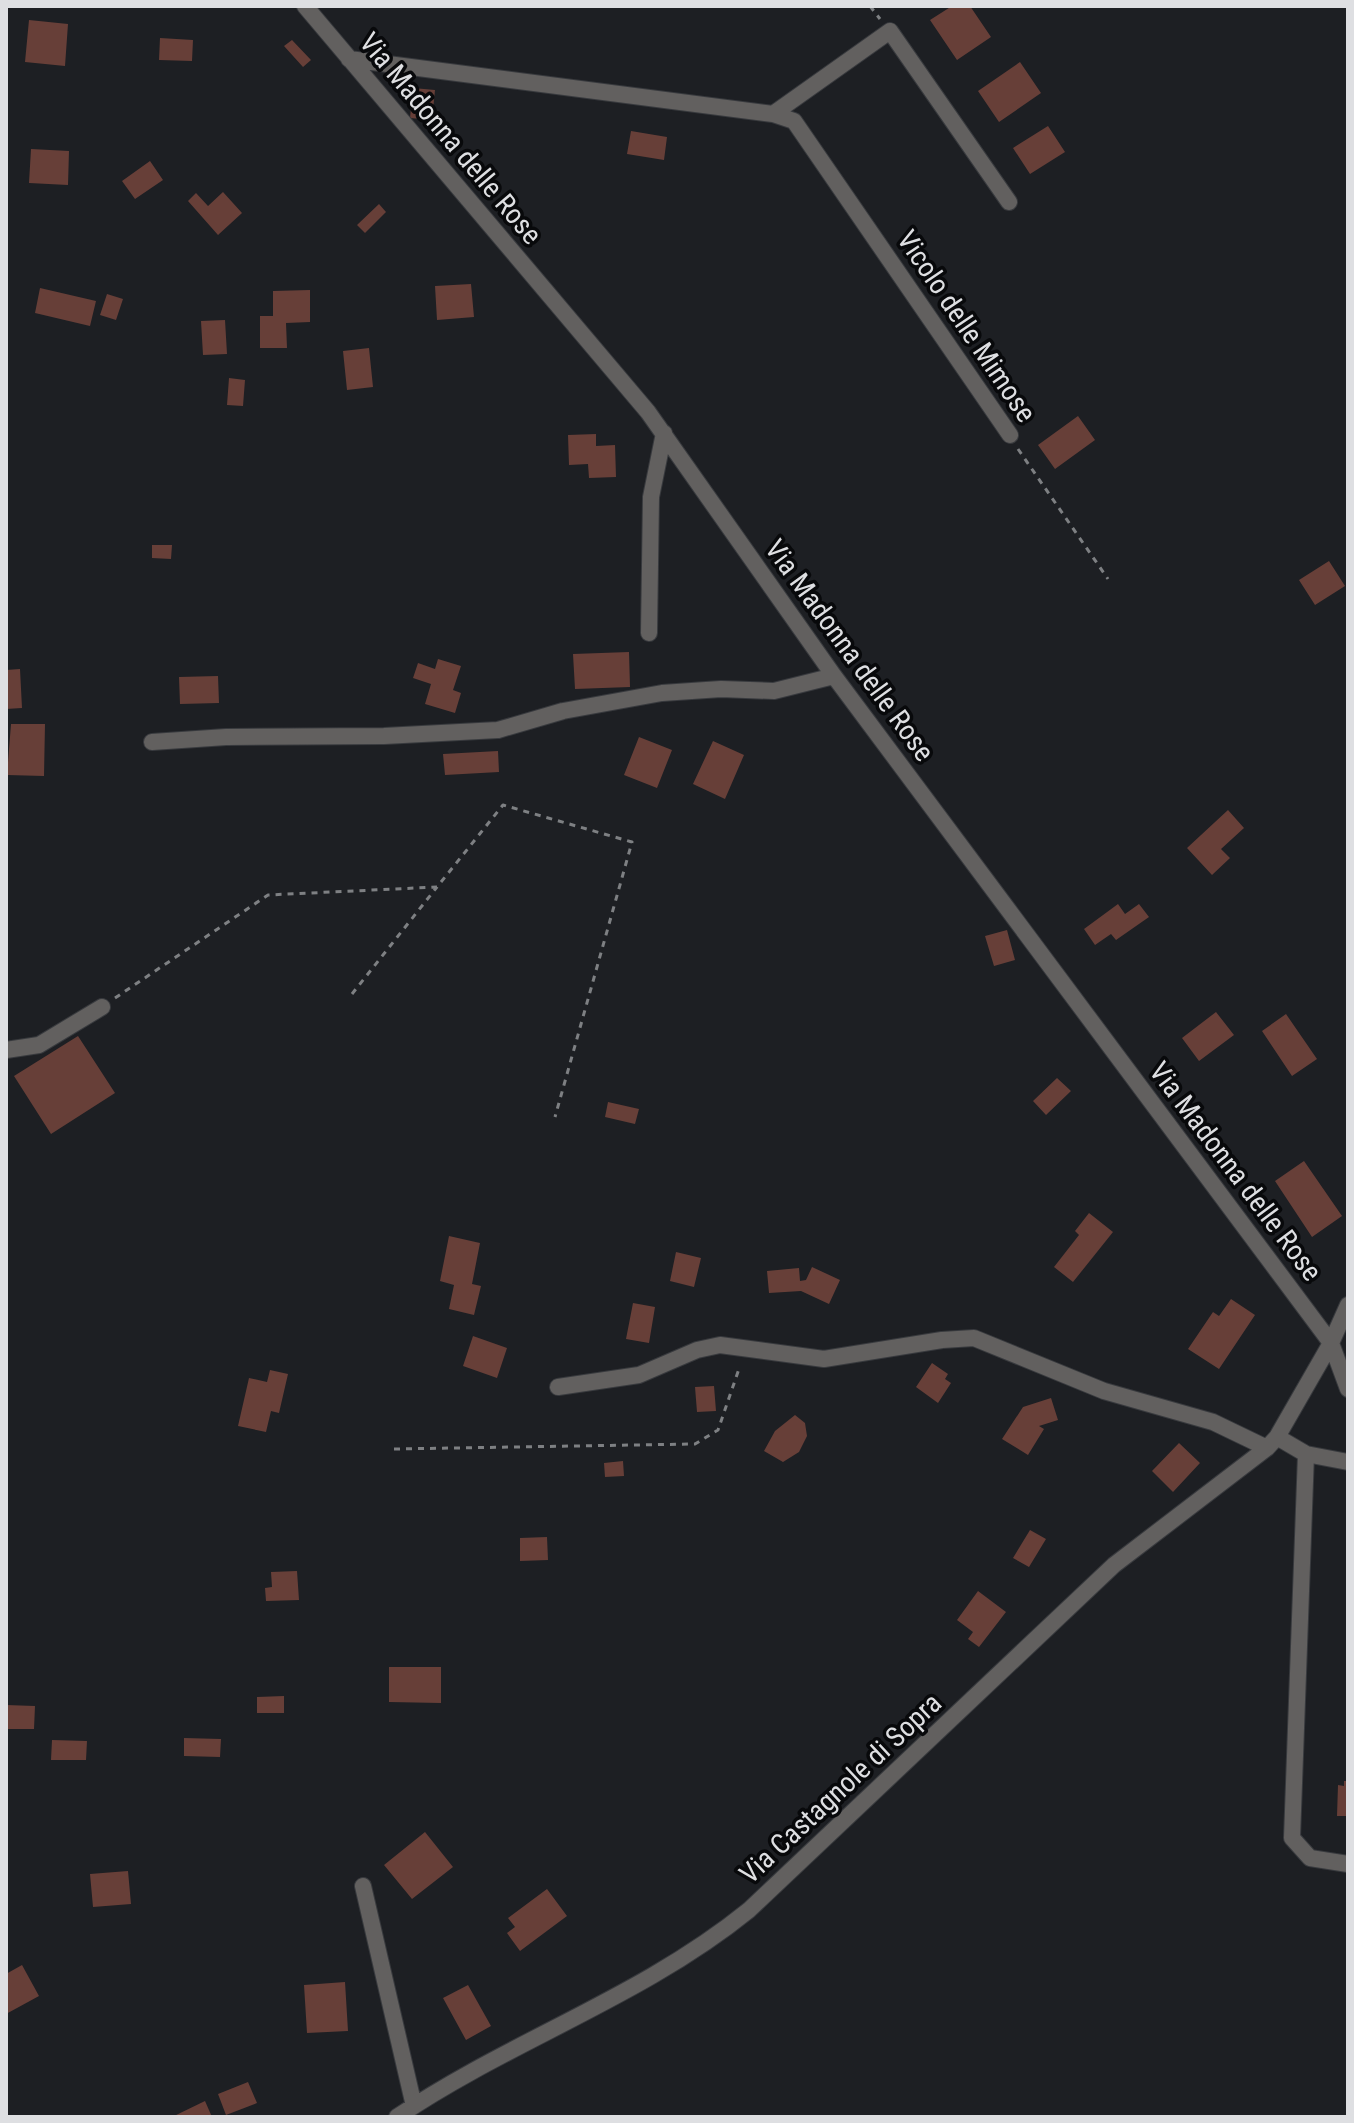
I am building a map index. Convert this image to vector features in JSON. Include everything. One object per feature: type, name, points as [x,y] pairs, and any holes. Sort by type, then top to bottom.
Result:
[{"type":"street","name":"Via Madonna delle Rose","points":[[305,6],[612,367],[664,433],[834,676],[1331,1343],[1348,1389]]},
{"type":"street","points":[[773,114],[890,31],[1009,202]]},
{"type":"street","name":"Vicolo delle Mimose","points":[[349,59],[773,114],[794,121],[1010,435]]},
{"type":"street","points":[[649,633],[651,497],[664,433]]},
{"type":"street","points":[[152,742],[498,730],[523,726],[563,711],[662,693],[721,689],[774,691],[834,676]]},
{"type":"street","points":[[6,1050],[39,1045],[102,1007]]},
{"type":"street","points":[[1272,1442],[1331,1343],[1348,1305]]},
{"type":"street","points":[[558,1387],[639,1375],[697,1350],[720,1345],[824,1359],[942,1340],[974,1338],[1104,1391],[1213,1422],[1306,1454],[1348,1462]]},
{"type":"street","name":"Via Castagnole di Sopra","points":[[397,2117],[636,1986],[693,1952],[735,1921],[1114,1565],[1272,1442]]},
{"type":"street","points":[[1306,1454],[1292,1838],[1310,1858],[1348,1864]]},
{"type":"street","points":[[363,1886],[414,2106]]},
{"type":"path","name":"Vicolo delle Mimose","points":[[1010,435],[1108,579]]},
{"type":"path","points":[[352,994],[503,805],[632,842],[555,1117]]},
{"type":"path","points":[[102,1007],[268,895],[437,887]]},
{"type":"path","points":[[394,1449],[695,1444],[718,1430],[746,1347]]},
{"type":"building","points":[[952,6],[970,6],[991,37],[957,60],[930,20]]},
{"type":"building","points":[[29,20],[68,24],[65,66],[25,62]]},
{"type":"building","points":[[160,38],[193,40],[192,61],[159,60]]},
{"type":"building","points":[[292,40],[311,60],[303,67],[284,46]]},
{"type":"building","points":[[1020,62],[1041,93],[999,122],[978,91]]},
{"type":"building","points":[[413,88],[435,90],[432,120],[410,118]]},
{"type":"building","points":[[1048,126],[1065,152],[1030,174],[1013,148]]},
{"type":"building","points":[[631,131],[667,137],[664,160],[627,154]]},
{"type":"building","points":[[31,149],[69,151],[68,185],[29,183]]},
{"type":"building","points":[[150,161],[163,180],[135,199],[122,181]]},
{"type":"building","points":[[223,192],[242,213],[218,235],[188,201],[196,193],[208,206]]},
{"type":"building","points":[[379,204],[386,212],[365,233],[357,225]]},
{"type":"building","points":[[471,284],[474,317],[437,320],[435,286]]},
{"type":"building","points":[[40,288],[96,301],[90,326],[35,313]]},
{"type":"building","points":[[310,290],[310,322],[286,323],[287,348],[260,348],[260,316],[273,316],[273,291]]},
{"type":"building","points":[[107,294],[123,299],[116,320],[100,315]]},
{"type":"building","points":[[225,320],[227,354],[203,355],[201,321]]},
{"type":"building","points":[[369,348],[373,387],[347,390],[343,351]]},
{"type":"building","points":[[229,378],[245,380],[243,406],[227,405]]},
{"type":"building","points":[[1078,416],[1095,440],[1055,469],[1038,445]]},
{"type":"building","points":[[596,434],[596,446],[615,445],[616,477],[589,478],[588,464],[569,465],[568,435]]},
{"type":"building","points":[[152,545],[172,545],[171,559],[152,558]]},
{"type":"building","points":[[1329,561],[1345,586],[1315,605],[1299,580]]},
{"type":"building","points":[[629,652],[630,687],[575,689],[573,654]]},
{"type":"building","points":[[438,659],[461,666],[453,690],[461,693],[455,713],[425,704],[431,684],[413,678],[418,663],[435,669]]},
{"type":"building","points":[[20,669],[22,708],[6,709],[6,670]]},
{"type":"building","points":[[218,676],[219,703],[180,704],[179,677]]},
{"type":"building","points":[[11,724],[45,724],[44,776],[7,775]]},
{"type":"building","points":[[639,737],[672,750],[657,788],[624,775]]},
{"type":"building","points":[[713,741],[744,755],[725,799],[693,784]]},
{"type":"building","points":[[498,751],[499,772],[445,775],[443,754]]},
{"type":"building","points":[[1228,810],[1244,828],[1221,849],[1230,858],[1212,875],[1187,848]]},
{"type":"building","points":[[1118,904],[1125,914],[1139,904],[1149,917],[1116,940],[1111,934],[1095,945],[1084,929]]},
{"type":"building","points":[[1007,930],[1015,960],[994,966],[985,936]]},
{"type":"building","points":[[1216,1012],[1234,1035],[1199,1061],[1182,1038]]},
{"type":"building","points":[[1286,1014],[1317,1059],[1292,1076],[1262,1031]]},
{"type":"building","points":[[78,1036],[115,1093],[51,1134],[14,1076]]},
{"type":"building","points":[[1057,1078],[1071,1091],[1046,1115],[1033,1101]]},
{"type":"building","points":[[608,1102],[639,1109],[635,1124],[605,1117]]},
{"type":"building","points":[[1304,1161],[1342,1216],[1312,1237],[1275,1181]]},
{"type":"building","points":[[1089,1213],[1113,1232],[1073,1282],[1054,1267],[1079,1235],[1075,1231]]},
{"type":"building","points":[[449,1236],[480,1243],[472,1284],[481,1286],[474,1315],[449,1309],[454,1285],[440,1281]]},
{"type":"building","points":[[676,1252],[701,1258],[694,1287],[670,1281]]},
{"type":"building","points":[[812,1267],[840,1280],[829,1304],[801,1291],[769,1293],[767,1271],[799,1268],[800,1281],[806,1280]]},
{"type":"building","points":[[1231,1299],[1255,1315],[1219,1369],[1188,1349],[1213,1312],[1219,1316]]},
{"type":"building","points":[[633,1303],[655,1307],[649,1343],[626,1339]]},
{"type":"building","points":[[473,1336],[507,1348],[497,1378],[463,1366]]},
{"type":"building","points":[[932,1363],[948,1374],[945,1379],[951,1383],[938,1403],[916,1387]]},
{"type":"building","points":[[270,1370],[288,1374],[279,1413],[271,1411],[266,1432],[238,1426],[249,1378],[267,1382]]},
{"type":"building","points":[[714,1386],[716,1411],[697,1412],[695,1387]]},
{"type":"building","points":[[1051,1398],[1058,1420],[1039,1426],[1044,1429],[1028,1455],[1002,1439],[1023,1407]]},
{"type":"building","points":[[795,1415],[805,1423],[807,1436],[799,1452],[783,1462],[764,1451],[775,1431]]},
{"type":"building","points":[[1179,1443],[1200,1463],[1173,1492],[1152,1471]]},
{"type":"building","points":[[623,1461],[624,1476],[605,1477],[604,1463]]},
{"type":"building","points":[[1030,1530],[1046,1539],[1029,1567],[1013,1558]]},
{"type":"building","points":[[547,1537],[548,1560],[520,1561],[520,1538]]},
{"type":"building","points":[[297,1571],[299,1600],[266,1601],[265,1588],[272,1587],[271,1572]]},
{"type":"building","points":[[978,1591],[1006,1612],[979,1647],[968,1639],[973,1632],[957,1620]]},
{"type":"building","points":[[389,1667],[441,1667],[441,1703],[389,1702]]},
{"type":"building","points":[[284,1696],[284,1713],[257,1713],[257,1697]]},
{"type":"building","points":[[6,1705],[35,1706],[34,1729],[6,1729]]},
{"type":"building","points":[[184,1738],[221,1739],[220,1757],[184,1756]]},
{"type":"building","points":[[52,1740],[87,1741],[86,1760],[51,1760]]},
{"type":"building","points":[[1344,1781],[1348,1781],[1348,1816],[1337,1816],[1338,1785],[1344,1786]]},
{"type":"building","points":[[425,1832],[453,1867],[412,1899],[384,1865]]},
{"type":"building","points":[[128,1871],[131,1904],[93,1907],[90,1874]]},
{"type":"building","points":[[547,1889],[567,1916],[520,1951],[507,1933],[515,1927],[508,1918]]},
{"type":"building","points":[[22,1965],[39,1996],[6,2014],[6,1974]]},
{"type":"building","points":[[345,1982],[348,2031],[307,2033],[304,1985]]},
{"type":"building","points":[[468,1985],[491,2026],[466,2040],[443,1998]]},
{"type":"building","points":[[248,2082],[257,2103],[226,2115],[218,2094]]},
{"type":"building","points":[[205,2101],[212,2117],[172,2117]]}]
